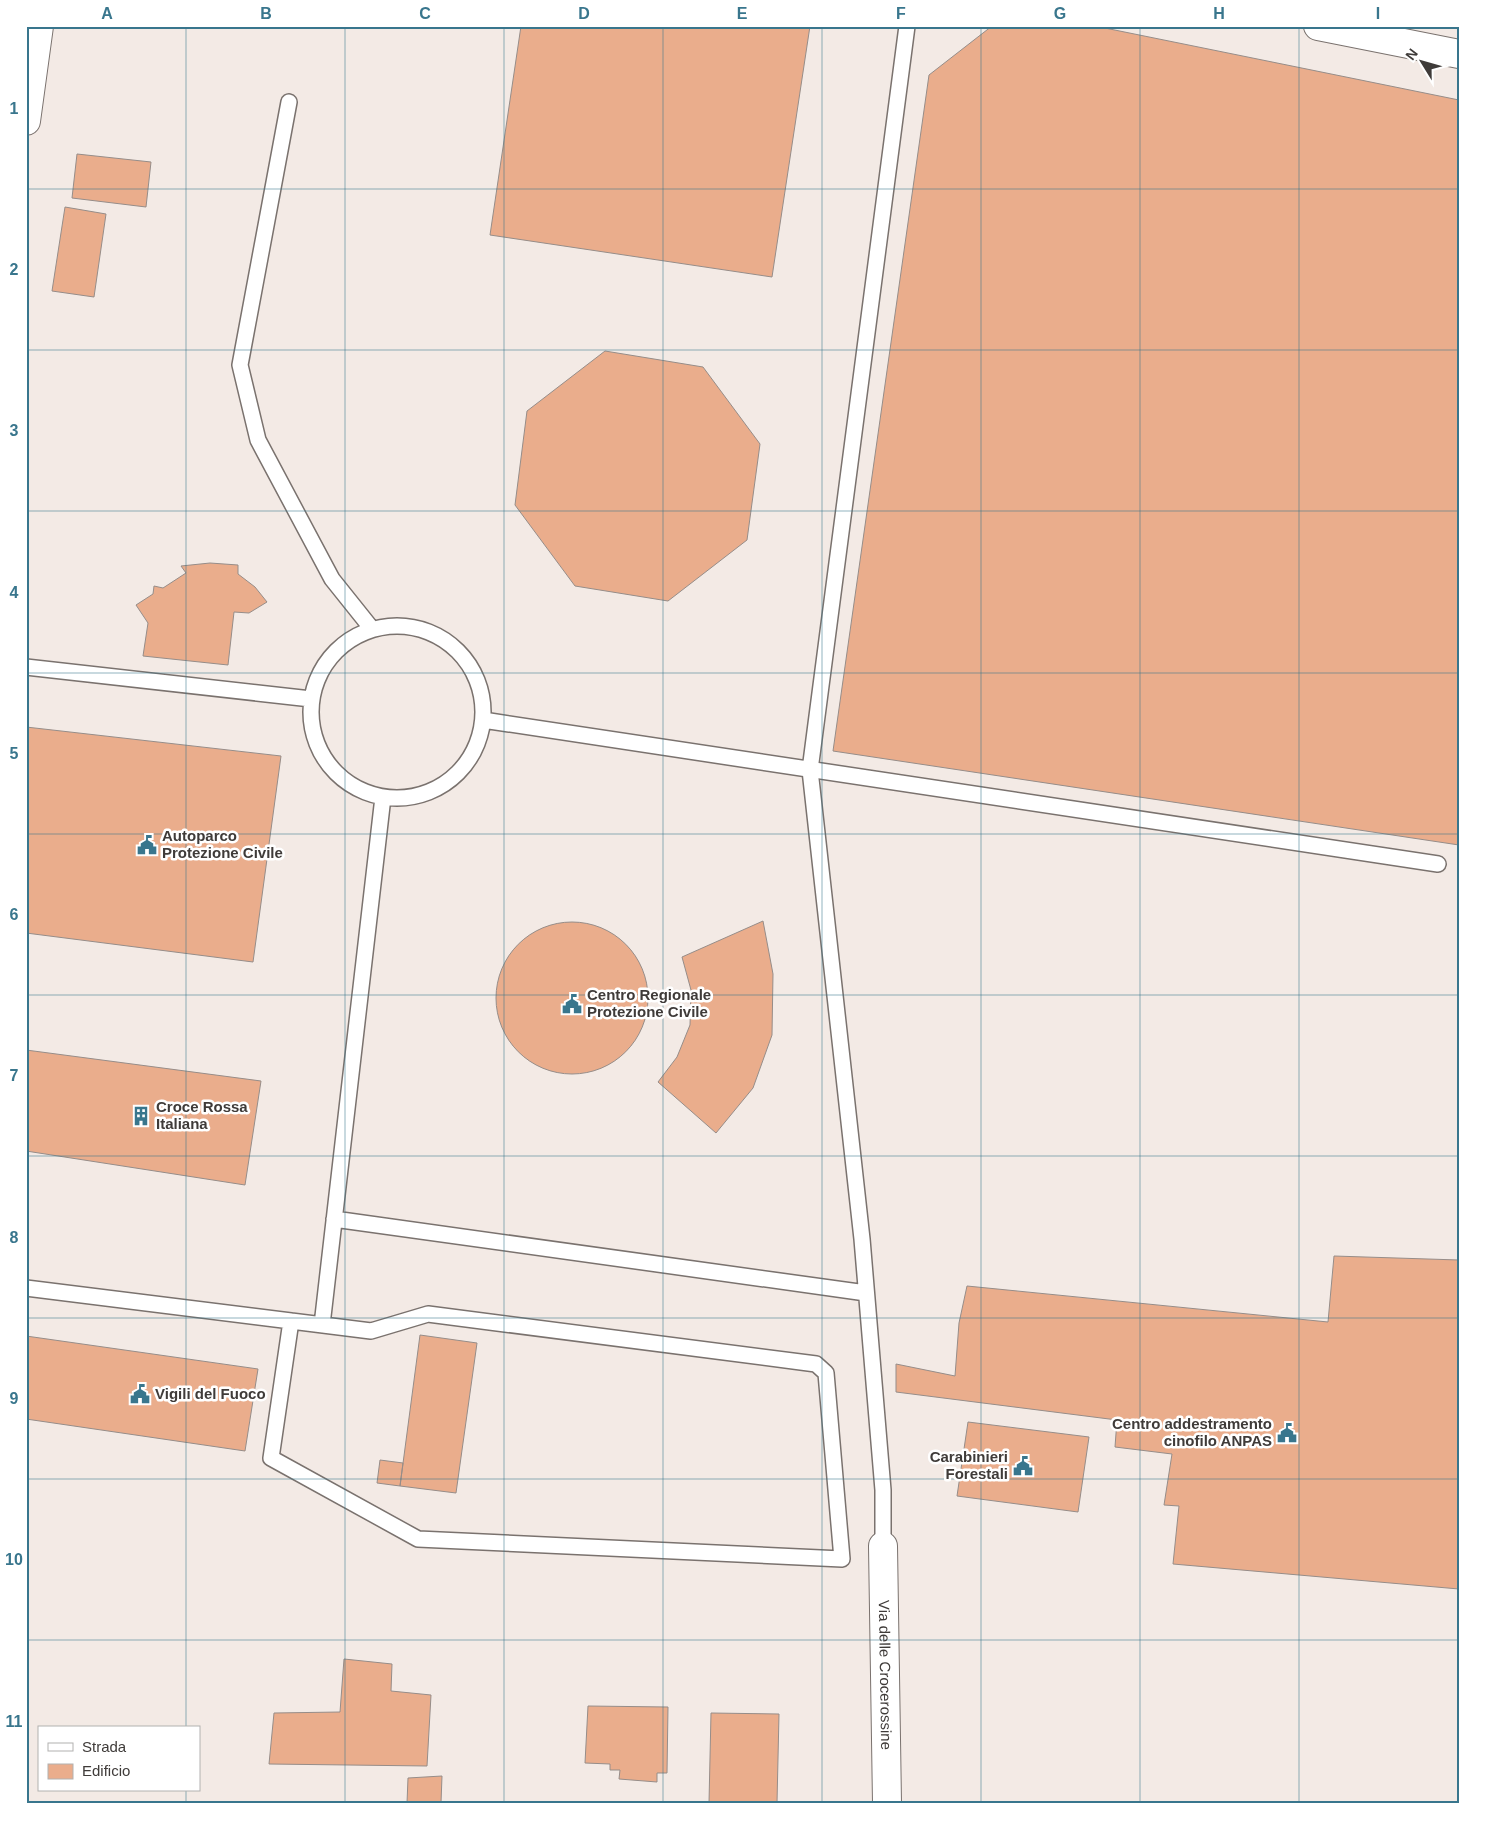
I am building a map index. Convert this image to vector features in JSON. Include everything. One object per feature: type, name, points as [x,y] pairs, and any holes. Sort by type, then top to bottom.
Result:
[{"type":"street","points":[[26,121],[39,26]]},
{"type":"street","points":[[1318,26],[1459,54]]},
{"type":"street","name":"Via delle Crocerossine","points":[[883,1546],[887,1803]]},
{"type":"lane","points":[[883,1546],[883,1490],[866,1293],[810,770],[907,26]]},
{"type":"lane","points":[[289,102],[240,365],[258,440],[332,579],[372,629]]},
{"type":"lane","points":[[400,626],[427,631],[452,645],[470,666],[481,692],[482,720],[475,748],[460,771],[438,788],[411,797],[383,797],[357,789],[336,773],[320,751],[311,726],[311,699],[318,676],[331,655],[350,639],[372,629],[400,626]]},
{"type":"lane","points":[[26,667],[311,699]]},
{"type":"lane","points":[[482,720],[1438,864]]},
{"type":"lane","points":[[322,1325],[383,797]]},
{"type":"lane","points":[[334,1219],[866,1293]]},
{"type":"lane","points":[[26,1288],[291,1321],[370,1331],[428,1314],[816,1364],[826,1372],[842,1559],[418,1538],[271,1458],[291,1321]]},
{"type":"building","points":[[521,26],[810,26],[772,277],[490,235]]},
{"type":"building","points":[[992,26],[1095,26],[1459,100],[1459,845],[833,751],[929,75]]},
{"type":"building","points":[[77,154],[151,162],[146,207],[72,198]]},
{"type":"building","points":[[65,207],[106,214],[94,297],[52,291]]},
{"type":"building","points":[[605,351],[703,367],[760,444],[747,540],[668,601],[575,586],[515,505],[527,411]]},
{"type":"building","points":[[210,563],[238,565],[238,574],[255,587],[267,602],[249,613],[234,612],[228,665],[143,656],[148,623],[136,605],[153,594],[154,586],[163,588],[186,573],[181,566]]},
{"type":"building","name":"Autoparco Protezione Civile","points":[[26,727],[281,756],[253,962],[26,933]]},
{"type":"building","points":[[763,921],[773,974],[772,1035],[753,1088],[716,1133],[658,1082],[677,1057],[690,1025],[691,990],[682,957]]},
{"type":"building","name":"Centro Regionale Protezione Civile","points":[[572,922],[601,928],[626,944],[642,969],[648,998],[642,1027],[626,1052],[601,1068],[572,1074],[543,1068],[518,1052],[502,1027],[496,998],[502,969],[518,944],[543,928]]},
{"type":"building","name":"Croce Rossa Italiana","points":[[26,1050],[261,1081],[245,1185],[26,1151]]},
{"type":"building","name":"Centro addestramento cinofilo ANPAS","points":[[1334,1256],[1459,1260],[1459,1589],[1173,1564],[1179,1506],[1164,1505],[1172,1454],[1115,1447],[1117,1420],[896,1392],[896,1364],[955,1376],[959,1323],[967,1286],[1328,1322]]},
{"type":"building","points":[[420,1335],[477,1343],[456,1493],[400,1486]]},
{"type":"building","name":"Vigili del Fuoco","points":[[26,1336],[258,1369],[245,1451],[26,1419]]},
{"type":"building","name":"Carabinieri Forestali","points":[[968,1422],[1089,1437],[1078,1512],[957,1496]]},
{"type":"building","points":[[380,1460],[403,1463],[400,1486],[377,1483]]},
{"type":"building","points":[[344,1659],[392,1664],[391,1691],[431,1695],[427,1766],[269,1764],[274,1713],[340,1712]]},
{"type":"building","points":[[588,1706],[668,1707],[667,1773],[657,1773],[657,1782],[619,1779],[620,1770],[610,1770],[610,1764],[585,1763]]},
{"type":"building","points":[[711,1713],[779,1714],[777,1803],[709,1803]]},
{"type":"building","points":[[442,1776],[441,1803],[407,1803],[408,1778]]},
{"type":"place","name":"Autoparco Protezione Civile","points":[[147,845]]},
{"type":"place","name":"Centro Regionale Protezione Civile","points":[[572,1004]]},
{"type":"place","name":"Croce Rossa Italiana","points":[[141,1116]]},
{"type":"place","name":"Vigili del Fuoco","points":[[140,1394]]},
{"type":"place","name":"Centro addestramento cinofilo ANPAS","points":[[1287,1433]]},
{"type":"place","name":"Carabinieri Forestali","points":[[1023,1466]]}]
